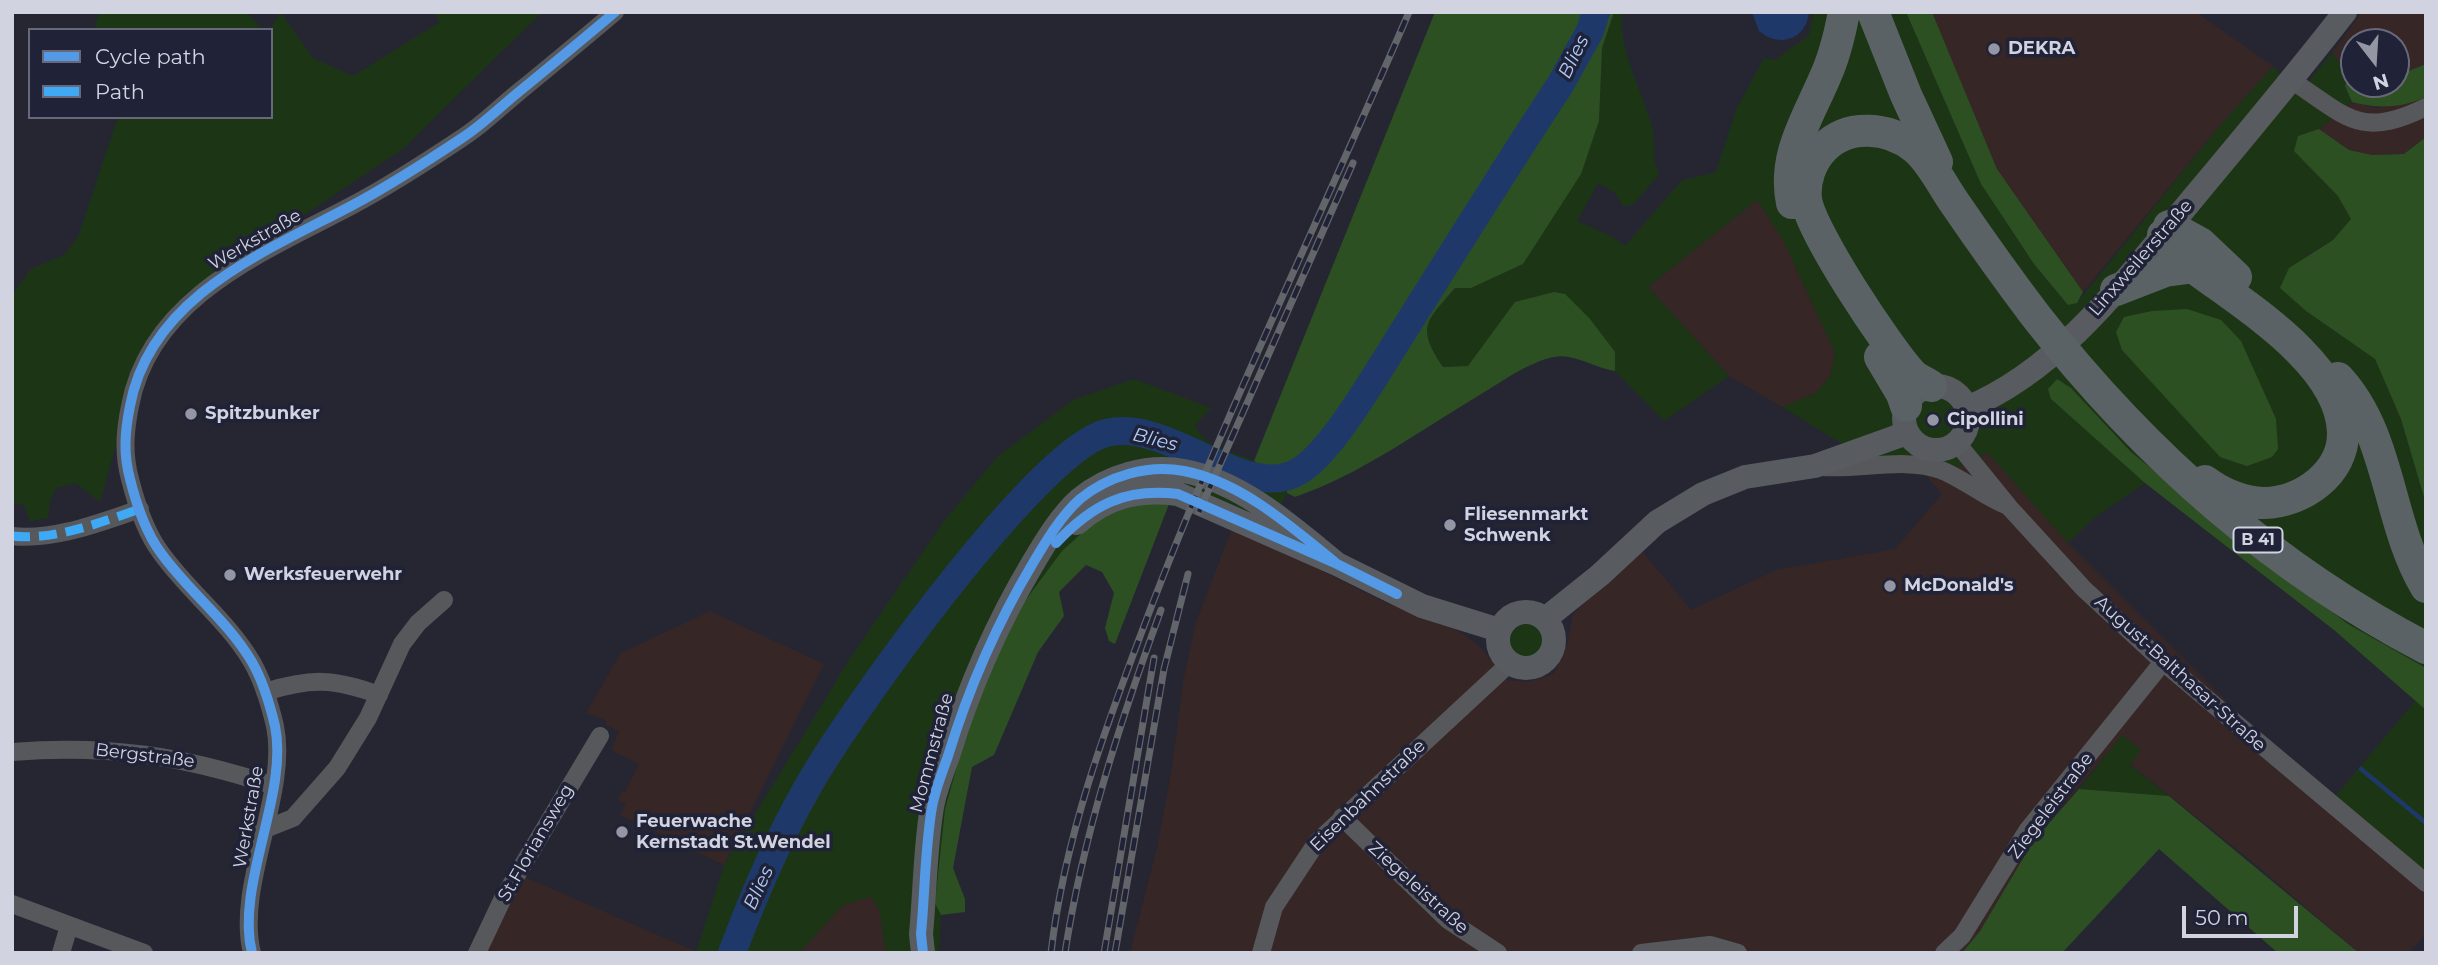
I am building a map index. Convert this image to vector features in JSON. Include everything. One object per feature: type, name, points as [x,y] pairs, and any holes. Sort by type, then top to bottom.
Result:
[{"type":"highway","points":[[1844,12],[1828,72],[1792,152],[1788,169],[1790,192],[1800,227],[1896,383],[1906,419]]},
{"type":"highway","name":"B 41","points":[[1873,12],[1936,161],[2010,283],[2111,406],[2188,483],[2274,554],[2330,593],[2426,648]]},
{"type":"highway","points":[[1931,386],[1913,375],[1820,236],[1806,197],[1806,183],[1819,153],[1832,140],[1848,132],[1868,130],[1886,132],[1916,149],[2010,283]]},
{"type":"highway","points":[[2111,406],[2179,464],[2213,487],[2240,499],[2263,503],[2287,500],[2320,481],[2341,453],[2343,431],[2339,409],[2326,380],[2241,300],[2194,267],[2166,231]]},
{"type":"highway","points":[[2166,231],[2200,243],[2342,382],[2359,406],[2373,435],[2407,547],[2426,587]]},
{"type":"highway","points":[[2106,301],[2165,271],[2194,267]]},
{"type":"main road","name":"Linxweilerstraße","points":[[1967,408],[1987,399],[2030,372],[2106,301],[2345,12]]},
{"type":"main road","points":[[1545,619],[1600,575],[1657,522],[1703,494],[1745,477],[1815,466],[1906,419],[1919,390],[1931,386],[1952,390],[1967,408],[1966,429],[1957,443],[1941,450],[1930,450],[1914,442],[1906,419]]},
{"type":"main road","name":"Mommstraße","points":[[923,953],[921,934],[932,806],[968,691],[1003,612],[1057,541],[1113,488],[1178,494],[1337,564],[1422,606],[1499,630]]},
{"type":"main road","points":[[1519,612],[1537,614],[1545,619],[1554,633],[1549,656],[1543,663],[1527,668],[1510,663],[1499,648],[1499,630],[1504,622],[1519,612]]},
{"type":"street","name":"Werkstraße","points":[[252,953],[250,915],[263,830],[274,786],[278,755],[275,728],[253,663],[225,624],[159,551],[140,509],[130,478],[124,438],[132,391],[150,349],[178,312],[235,268],[374,193],[465,137],[615,12]]},
{"type":"street","points":[[2291,80],[2347,118],[2366,124],[2402,119],[2426,107]]},
{"type":"street","name":"August-Balthasar-Straße","points":[[1957,443],[2009,507],[2084,589],[2163,662],[2426,883]]},
{"type":"street","points":[[1815,466],[1846,468],[1913,465],[1941,470],[1986,498],[2009,507]]},
{"type":"street","points":[[12,536],[82,527],[140,509]]},
{"type":"street","points":[[263,830],[298,812],[356,742],[402,644],[418,623],[444,600]]},
{"type":"street","name":"Ziegeleistraße","points":[[1944,953],[1962,936],[2027,831],[2163,662]]},
{"type":"street","name":"Eisenbahnstraße","points":[[1261,953],[1267,923],[1287,885],[1317,842],[1510,663]]},
{"type":"street","points":[[265,692],[316,680],[358,687],[379,695]]},
{"type":"street","name":"St.Floriansweg","points":[[477,953],[503,898],[600,736]]},
{"type":"street","name":"Bergstraße","points":[[12,752],[58,748],[113,749],[216,766],[274,786]]},
{"type":"street","name":"Ziegeleistraße","points":[[1342,817],[1448,920],[1498,953]]},
{"type":"street","points":[[12,904],[144,953]]},
{"type":"street","points":[[61,953],[69,926]]},
{"type":"street","points":[[1640,953],[1710,945],[1738,953]]},
{"type":"shaded area","points":[[1932,12],[2196,12],[2273,66],[2217,129],[2083,292],[1997,169]]},
{"type":"shaded area","points":[[2362,12],[2426,12],[2426,64],[2410,70],[2410,28],[2350,28]]},
{"type":"shaded area","points":[[2340,42],[2340,63],[2332,53]]},
{"type":"shaded area","points":[[2426,97],[2426,137],[2404,154],[2372,155],[2349,150],[2319,129],[2352,102],[2378,108]]},
{"type":"shaded area","points":[[1757,200],[1783,240],[1835,353],[1830,376],[1816,393],[1782,407],[1729,376],[1648,287]]},
{"type":"shaded area","points":[[1988,452],[2068,543],[2329,804],[2426,883],[2426,934],[2409,953],[2359,953],[2249,859],[2111,749],[2034,840],[1980,931],[1962,953],[1130,953],[1157,848],[1171,773],[1184,677],[1196,622],[1233,526],[1386,603],[1455,628],[1480,647],[1507,680],[1528,682],[1554,674],[1568,642],[1572,616],[1603,582],[1642,551],[1691,610],[1776,570],[1895,549],[1942,494],[1927,477],[1936,477]]},
{"type":"shaded area","points":[[710,611],[824,664],[724,865],[620,815],[626,804],[618,800],[639,764],[611,750],[619,731],[605,725],[607,721],[586,713],[621,653]]},
{"type":"shaded area","points":[[520,875],[697,952],[483,953]]},
{"type":"shaded area","points":[[872,896],[879,908],[886,953],[799,953],[843,905]]},
{"type":"green space","points":[[99,12],[246,12],[261,28],[95,28]]},
{"type":"green space","points":[[280,12],[313,58],[353,76],[440,22],[433,12],[542,12],[404,148],[184,295],[157,328],[120,430],[100,502],[76,483],[56,488],[50,501],[48,518],[30,521],[24,505],[12,503],[12,295],[31,269],[64,255],[78,237],[117,119],[273,119],[271,28]]},
{"type":"green space","points":[[1435,12],[1614,12],[1602,48],[1599,121],[1581,174],[1523,264],[1471,288],[1455,288],[1431,317],[1427,333],[1443,367],[1468,366],[1515,302],[1554,292],[1565,294],[1590,319],[1615,352],[1615,371],[1562,356],[1534,363],[1366,465],[1295,497],[1287,493],[1286,484],[1254,461]]},
{"type":"green space","points":[[1614,12],[1622,12],[1627,55],[1652,127],[1655,162],[1659,174],[1633,205],[1623,206],[1614,192],[1598,183],[1577,221],[1611,236],[1625,246],[1681,181],[1716,172],[1736,110],[1764,58],[1775,60],[1809,35],[1814,12],[1906,12],[1981,184],[2034,264],[2068,305],[2077,303],[2217,129],[2273,66],[2299,93],[2332,53],[2340,63],[2340,98],[2350,98],[2352,102],[2319,129],[2298,136],[2295,151],[2338,196],[2351,219],[2333,240],[2307,255],[2280,288],[2306,311],[2375,359],[2401,419],[2426,505],[2426,668],[2348,624],[2255,554],[2130,451],[2071,389],[2057,379],[2051,399],[2145,483],[2094,518],[2068,543],[1988,453],[1936,477],[1888,472],[1782,407],[1816,393],[1830,376],[1835,353],[1783,240],[1757,200],[1648,287],[1729,376],[1664,421],[1615,371],[1615,352],[1515,303],[1469,366],[1443,367],[1429,342],[1427,333],[1431,318],[1455,288],[1471,288],[1523,264],[1580,175],[1599,121],[1602,48]],"holes":[[[2187,309],[2220,457],[2190,423]]]},
{"type":"green space","points":[[1906,12],[1932,12],[1997,169],[2083,292],[2077,303],[2068,305],[2034,264],[1981,184]]},
{"type":"green space","points":[[2426,64],[2426,97],[2398,105],[2371,106],[2352,102],[2350,98],[2410,98],[2410,70]]},
{"type":"green space","points":[[2319,129],[2349,150],[2372,155],[2404,154],[2426,137],[2426,504],[2401,419],[2375,359],[2306,311],[2280,288],[2289,268],[2333,240],[2351,219],[2338,196],[2294,151],[2298,136]]},
{"type":"green space","points":[[2187,309],[2221,320],[2241,341],[2276,419],[2278,449],[2272,457],[2247,466],[2220,457],[2122,350],[2116,332],[2124,317],[2152,311]]},
{"type":"green space","points":[[1134,379],[1211,408],[1195,425],[1200,434],[1213,445],[1254,461],[1286,484],[1287,493],[1262,540],[1233,526],[1169,505],[1094,522],[1062,551],[1010,621],[976,698],[945,809],[935,902],[941,915],[939,953],[886,953],[879,909],[871,897],[843,905],[799,953],[696,953],[724,865],[851,657],[944,521],[998,456],[1073,400]]},
{"type":"green space","points":[[2057,379],[2071,388],[2130,451],[2255,554],[2348,624],[2426,668],[2426,710],[2334,630],[2145,483],[2051,399],[2048,389]]},
{"type":"green space","points":[[1143,498],[1169,504],[1115,644],[1109,641],[1105,628],[1114,593],[1102,572],[1086,565],[1059,592],[1064,616],[1038,652],[994,755],[972,767],[953,868],[965,899],[965,912],[941,915],[935,903],[945,809],[976,698],[1010,621],[1062,551],[1094,522]]},
{"type":"green space","points":[[1528,624],[1541,629],[1546,642],[1541,655],[1528,660],[1515,655],[1510,642],[1515,629]]},
{"type":"green space","points":[[2416,700],[2426,710],[2426,883],[2329,804]]},
{"type":"green space","points":[[2122,735],[2141,750],[2130,765],[2169,796],[2079,789]]},
{"type":"green space","points":[[2079,789],[2169,796],[2359,953],[2278,953],[2159,849],[2062,953],[1962,953],[1980,931],[2034,840]]},
{"type":"water","points":[[1752,12],[1809,12],[1803,29],[1797,35],[1783,40],[1759,31]]},
{"type":"waterway","name":"Blies","points":[[732,953],[748,911],[795,809],[859,707],[944,592],[991,535],[1035,486],[1075,451],[1106,433],[1131,431],[1156,437],[1233,470],[1257,477],[1280,478],[1301,470],[1326,446],[1365,392],[1560,85],[1590,31],[1596,12]]},
{"type":"waterway","points":[[2361,769],[2426,823]]},
{"type":"railway","points":[[1051,953],[1066,867],[1088,783],[1147,618],[1241,389],[1409,12]]},
{"type":"railway","points":[[1199,512],[1353,163]]},
{"type":"railway","points":[[1115,953],[1164,669],[1188,574]]},
{"type":"railway","points":[[1065,953],[1082,865],[1104,779],[1161,610]]},
{"type":"railway","points":[[1104,953],[1154,658]]},
{"type":"marked path","points":[[12,536],[61,533],[140,509]]},
{"type":"cycle path","points":[[252,953],[250,898],[275,781],[275,726],[266,693],[252,662],[232,633],[161,553],[142,518],[126,460],[130,406],[142,368],[161,335],[186,307],[215,282],[283,241],[379,190],[469,133],[615,12]]},
{"type":"cycle path","points":[[923,953],[921,934],[932,807],[956,730],[984,657],[1007,610],[1049,538],[1066,513],[1080,499],[1103,484],[1129,474],[1156,469],[1184,471],[1226,485],[1266,508],[1337,564]]},
{"type":"cycle path","points":[[1056,543],[1083,518],[1111,502],[1142,494],[1178,494],[1337,564],[1397,594]]},
{"type":"place","name":"DEKRA","points":[[1994,49]]},
{"type":"place","name":"Spitzbunker","points":[[191,414]]},
{"type":"place","name":"Cipollini","points":[[1933,420]]},
{"type":"place","name":"Fliesenmarkt Schwenk","points":[[1450,525]]},
{"type":"place","name":"Werksfeuerwehr","points":[[230,575]]},
{"type":"place","name":"McDonald's","points":[[1890,586]]},
{"type":"place","name":"Feuerwache Kernstadt St.Wendel","points":[[622,832]]}]
